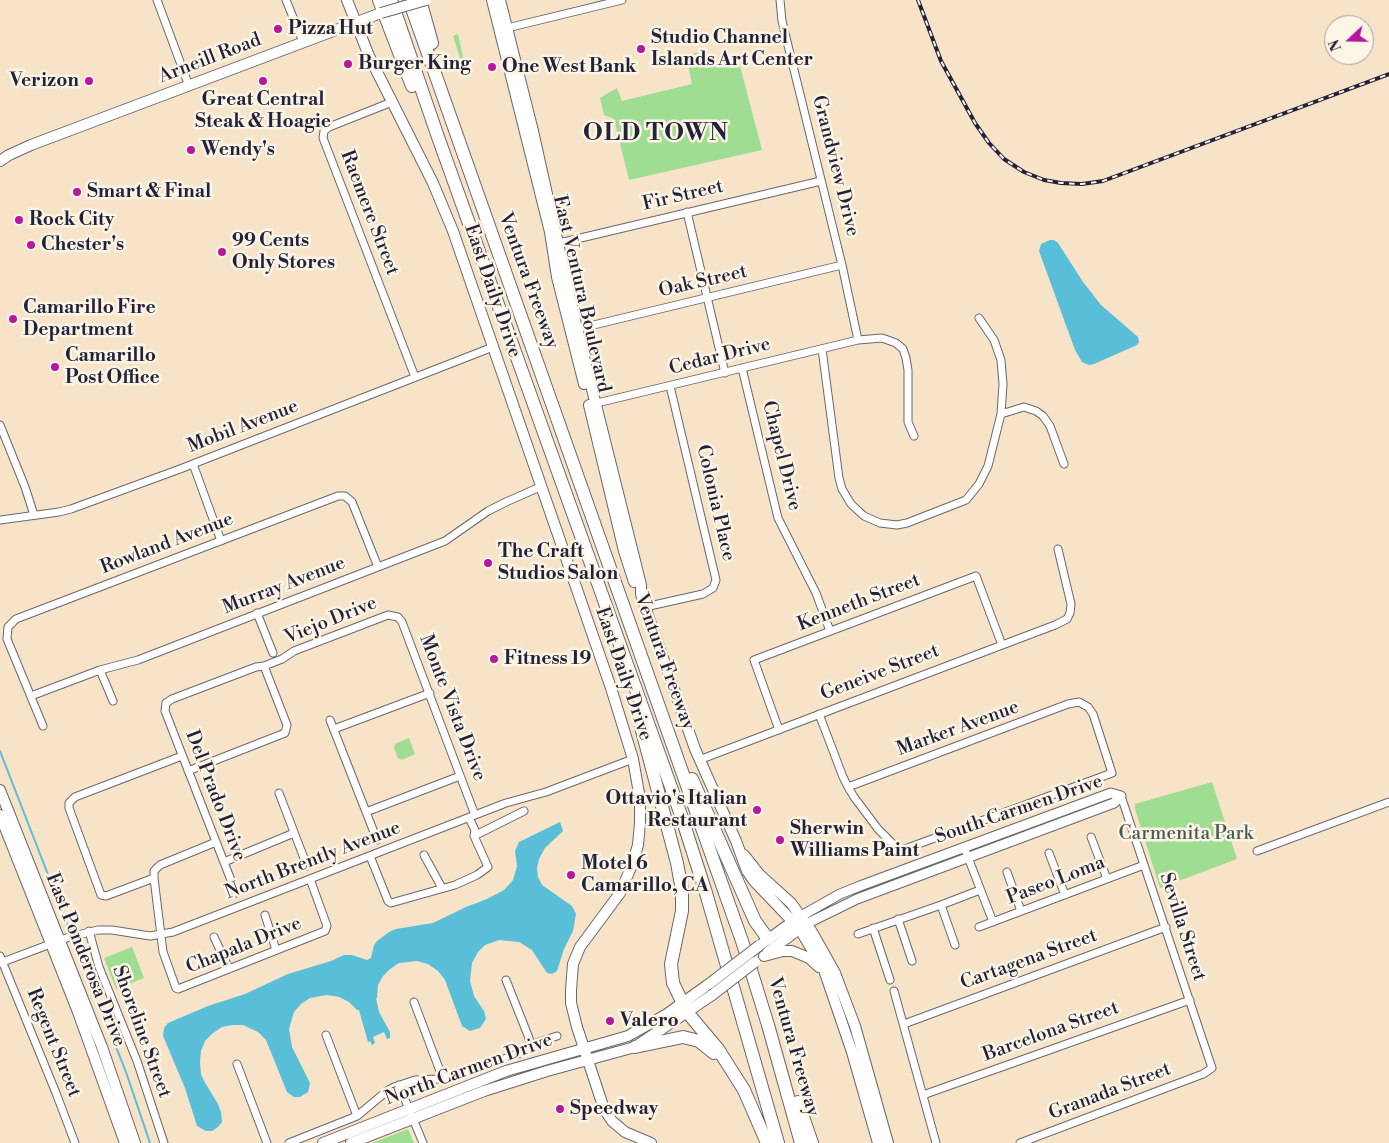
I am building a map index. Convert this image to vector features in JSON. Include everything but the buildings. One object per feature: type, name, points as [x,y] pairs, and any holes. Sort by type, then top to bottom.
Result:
[{"type":"highway","points":[[379,0],[414,92],[438,137]]},
{"type":"highway","name":"Ventura Freeway","points":[[391,0],[438,137],[681,815],[706,893],[778,1143]]},
{"type":"highway","name":"Ventura Freeway","points":[[409,0],[742,942],[768,1025],[801,1143]]},
{"type":"highway","points":[[420,0],[446,104]]},
{"type":"highway","points":[[632,680],[642,730],[680,874],[682,911],[672,959],[671,974],[684,1008],[718,1049],[744,1090],[767,1143]]},
{"type":"highway","points":[[668,730],[704,802],[764,942]]},
{"type":"highway","points":[[768,1025],[812,1143]]},
{"type":"highway","points":[[634,1047],[646,1046],[675,1038],[688,1038],[707,1046],[723,1059]]},
{"type":"main road","name":"East Daily Drive","points":[[346,0],[369,56],[446,212],[611,688],[633,759],[640,788],[641,810],[638,845],[620,893],[580,947],[572,972],[572,1003],[600,1101],[607,1114],[625,1132],[651,1143]]},
{"type":"main road","name":"Arneill Road","points":[[0,162],[5,154],[355,22],[426,0]]},
{"type":"main road","name":"East Ventura Boulevard","points":[[492,0],[504,28]]},
{"type":"main road","name":"East Ventura Boulevard","points":[[500,0],[504,28],[574,330],[592,405],[641,585],[641,594],[645,607],[699,760],[741,853],[760,875],[787,898],[820,962],[832,990],[852,1052],[878,1143]]},
{"type":"main road","name":"East Ponderosa Drive","points":[[0,790],[125,1143]]},
{"type":"main road","name":"East Ponderosa Drive","points":[[0,815],[102,1047],[135,1143]]},
{"type":"main road","name":"East Ventura Boulevard","points":[[800,923],[823,950],[838,979],[855,1026],[888,1143]]},
{"type":"main road","name":"North Carmen Drive","points":[[710,989],[764,942],[800,923]]},
{"type":"main road","name":"North Carmen Drive","points":[[323,1143],[515,1081],[634,1047],[710,989],[764,956],[800,923]]},
{"type":"main road","points":[[764,956],[783,950],[802,953],[817,965],[832,990]]},
{"type":"main road","name":"North Carmen Drive","points":[[351,1143],[506,1071],[606,1043],[640,1031],[684,1008]]},
{"type":"street","points":[[157,0],[189,86]]},
{"type":"street","points":[[286,0],[303,42]]},
{"type":"street","points":[[504,28],[622,0]]},
{"type":"street","name":"Grandview Drive","points":[[780,0],[782,20],[842,266],[858,340]]},
{"type":"street","name":"Raemere Street","points":[[392,102],[328,128],[324,131],[323,138],[415,377]]},
{"type":"street","name":"Fir Street","points":[[555,242],[821,181]]},
{"type":"street","points":[[687,212],[725,372]]},
{"type":"street","name":"Oak Street","points":[[574,330],[842,266]]},
{"type":"street","points":[[822,349],[840,484],[851,504],[859,513],[874,521],[892,525],[907,523],[960,503],[970,496],[979,484],[988,466],[1001,414],[1003,384],[1001,360],[994,340],[979,318]]},
{"type":"street","name":"Cedar Drive","points":[[592,405],[858,340],[882,338],[896,342],[902,349],[908,364],[908,422],[914,436]]},
{"type":"street","name":"Mobil Avenue","points":[[0,520],[71,509],[193,464],[493,347]]},
{"type":"street","name":"Chapel Drive","points":[[742,368],[778,518],[816,593],[830,631]]},
{"type":"street","name":"Colonia Place","points":[[645,607],[703,594],[713,588],[716,580],[670,386]]},
{"type":"street","points":[[1001,414],[1024,407],[1036,411],[1043,416],[1050,426],[1064,464]]},
{"type":"street","points":[[0,425],[34,515]]},
{"type":"street","points":[[193,464],[221,541]]},
{"type":"street","name":"Murray Avenue","points":[[31,696],[100,670],[138,660],[445,541],[488,511],[540,487]]},
{"type":"street","name":"Rowland Avenue","points":[[31,696],[7,639],[7,631],[16,619],[335,497],[345,496],[349,498],[354,506],[378,567]]},
{"type":"street","name":"Geneive Street","points":[[699,760],[1055,626],[1067,619],[1071,604],[1058,549]]},
{"type":"street","name":"Kenneth Street","points":[[779,730],[754,660],[830,631],[976,576],[1002,645]]},
{"type":"street","points":[[257,614],[273,653]]},
{"type":"street","name":"Viejo Drive","points":[[264,666],[280,660],[294,651],[388,615],[395,615]]},
{"type":"street","name":"Monte Vista Drive","points":[[395,615],[402,622],[430,693],[460,776],[472,816],[475,830],[474,836],[488,867],[478,875],[442,888]]},
{"type":"street","name":"Del Prado Drive","points":[[236,893],[165,711],[166,703],[172,699],[256,666],[264,666]]},
{"type":"street","points":[[188,771],[285,732],[287,725],[264,666]]},
{"type":"street","points":[[100,670],[113,701]]},
{"type":"street","points":[[334,729],[430,693]]},
{"type":"street","points":[[31,696],[43,726]]},
{"type":"street","name":"Marker Avenue","points":[[1079,702],[1088,707],[1093,714],[1112,773],[902,850],[898,849],[878,829],[862,810],[848,787],[1068,704],[1079,702]]},
{"type":"street","points":[[819,714],[848,787]]},
{"type":"street","points":[[330,720],[377,840]]},
{"type":"street","points":[[154,878],[106,896],[101,894],[69,808],[70,802],[75,797],[182,756]]},
{"type":"street","name":"North Brently Avenue","points":[[1,960],[89,931],[112,930],[139,935],[160,935],[192,926],[506,803],[546,792],[633,759]]},
{"type":"street","points":[[366,812],[460,776]]},
{"type":"street","points":[[278,793],[307,866]]},
{"type":"street","name":"South Carmen Drive","points":[[1111,793],[1121,796],[1114,803],[857,899],[800,923],[840,894],[860,886],[1111,793]]},
{"type":"street","name":"Sevilla Street","points":[[1121,796],[1210,1059],[1211,1070]]},
{"type":"street","points":[[1257,851],[1389,802]]},
{"type":"street","points":[[474,836],[524,811]]},
{"type":"street","points":[[224,862],[294,833]]},
{"type":"street","points":[[1091,837],[1106,879]]},
{"type":"street","points":[[160,935],[154,871],[160,865],[216,842]]},
{"type":"street","points":[[964,847],[993,922]]},
{"type":"street","points":[[1049,853],[1065,895]]},
{"type":"street","points":[[370,856],[388,901],[391,903],[442,888],[424,855]]},
{"type":"street","name":"Paseo Loma","points":[[979,927],[1144,865]]},
{"type":"street","points":[[1007,872],[1021,911]]},
{"type":"street","name":"Chapala Drive","points":[[160,935],[166,963],[178,989],[328,929],[310,879]]},
{"type":"street","points":[[858,934],[980,890]]},
{"type":"street","points":[[941,905],[955,945]]},
{"type":"street","points":[[265,915],[276,950]]},
{"type":"street","points":[[898,919],[912,961]]},
{"type":"street","points":[[873,928],[890,980]]},
{"type":"street","name":"Cartagena Street","points":[[904,1024],[1166,928]]},
{"type":"street","name":"Shoreline Street","points":[[89,931],[99,967],[140,1070],[164,1143]]},
{"type":"street","points":[[214,937],[229,968]]},
{"type":"street","name":"Regent Street","points":[[1,960],[75,1143]]},
{"type":"street","points":[[506,980],[530,1045]]},
{"type":"street","points":[[894,991],[936,1143]]},
{"type":"street","name":"Barcelona Street","points":[[923,1095],[1190,1000]]},
{"type":"street","points":[[414,1002],[443,1078]]},
{"type":"street","points":[[326,1035],[357,1116]]},
{"type":"street","points":[[288,1143],[357,1116],[387,1091],[399,1085],[415,1080],[463,1074],[523,1052],[530,1045],[557,1036]]},
{"type":"street","points":[[237,1064],[267,1143]]},
{"type":"street","name":"Granada Street","points":[[1020,1143],[1211,1070]]},
{"type":"street","points":[[399,1085],[422,1143]]},
{"type":"green space","points":[[458,34],[464,62],[463,63],[453,36]]},
{"type":"green space","points":[[700,52],[704,65],[738,58],[762,150],[629,180],[614,119],[604,115],[600,98],[617,88],[622,101],[692,84],[686,55]]},
{"type":"green space","points":[[409,738],[415,754],[402,760],[398,758],[394,748],[395,744]]},
{"type":"green space","name":"Carmenita Park","points":[[1212,782],[1237,859],[1160,888],[1135,804]]},
{"type":"green space","points":[[132,947],[144,978],[116,989],[104,958]]},
{"type":"green space","points":[[408,1129],[414,1143],[372,1143]]},
{"type":"water","points":[[1050,240],[1058,243],[1083,282],[1101,305],[1138,337],[1139,342],[1137,345],[1094,364],[1089,365],[1082,362],[1075,350],[1039,251],[1041,244]]},
{"type":"water","points":[[560,822],[563,831],[545,848],[537,868],[538,877],[542,885],[572,906],[576,914],[573,931],[564,949],[557,971],[552,974],[547,973],[532,950],[519,942],[499,940],[485,945],[478,952],[472,963],[470,981],[474,996],[484,1011],[486,1019],[480,1028],[470,1031],[462,1026],[445,980],[438,971],[428,964],[417,961],[399,963],[383,976],[378,985],[376,998],[379,1012],[390,1032],[390,1038],[387,1039],[384,1032],[373,1037],[375,1043],[372,1045],[370,1041],[368,1042],[359,1010],[349,1002],[339,997],[327,995],[310,998],[294,1012],[289,1029],[292,1047],[310,1083],[308,1092],[300,1097],[294,1097],[287,1092],[266,1040],[258,1032],[243,1025],[222,1027],[205,1041],[201,1051],[200,1062],[201,1074],[218,1104],[222,1122],[212,1131],[206,1131],[197,1126],[185,1088],[163,1036],[164,1028],[168,1023],[208,1006],[245,994],[288,974],[331,961],[344,955],[352,955],[367,960],[371,958],[377,941],[389,932],[396,929],[433,923],[487,899],[504,890],[513,880],[517,866],[515,851],[519,842]]},
{"type":"waterway","points":[[0,751],[68,926]]},
{"type":"waterway","points":[[76,946],[126,1072],[150,1143]]},
{"type":"railway","points":[[918,0],[941,61],[975,123],[989,143],[1004,159],[1024,172],[1044,180],[1061,183],[1082,184],[1103,181],[1389,74]]},
{"type":"place","name":"Pizza Hut","points":[[278,29]]},
{"type":"place","name":"Studio Channel Islands Art Center","points":[[641,49]]},
{"type":"place","name":"Burger King","points":[[348,64]]},
{"type":"place","name":"One West Bank","points":[[492,67]]},
{"type":"place","name":"Verizon","points":[[89,81]]},
{"type":"place","name":"Great Central Steak & Hoagie","points":[[263,81]]},
{"type":"place","name":"Wendy's","points":[[191,150]]},
{"type":"place","name":"Smart & Final","points":[[77,192]]},
{"type":"place","name":"Rock City","points":[[19,220]]},
{"type":"place","name":"Chester's","points":[[31,245]]},
{"type":"place","name":"99 Cents Only Stores","points":[[222,252]]},
{"type":"place","name":"Camarillo Fire Department","points":[[13,319]]},
{"type":"place","name":"Camarillo Post Office","points":[[55,367]]},
{"type":"place","name":"The Craft Studios Salon","points":[[488,563]]},
{"type":"place","name":"Fitness 19","points":[[494,659]]},
{"type":"place","name":"Ottavio's Italian Restaurant","points":[[757,810]]},
{"type":"place","name":"Sherwin Williams Paint","points":[[780,840]]},
{"type":"place","name":"Motel 6 Camarillo, CA","points":[[571,875]]},
{"type":"place","name":"Valero","points":[[610,1021]]},
{"type":"place","name":"Speedway","points":[[560,1109]]},
{"type":"district","name":"OLD TOWN","points":[[656,134]]}]
